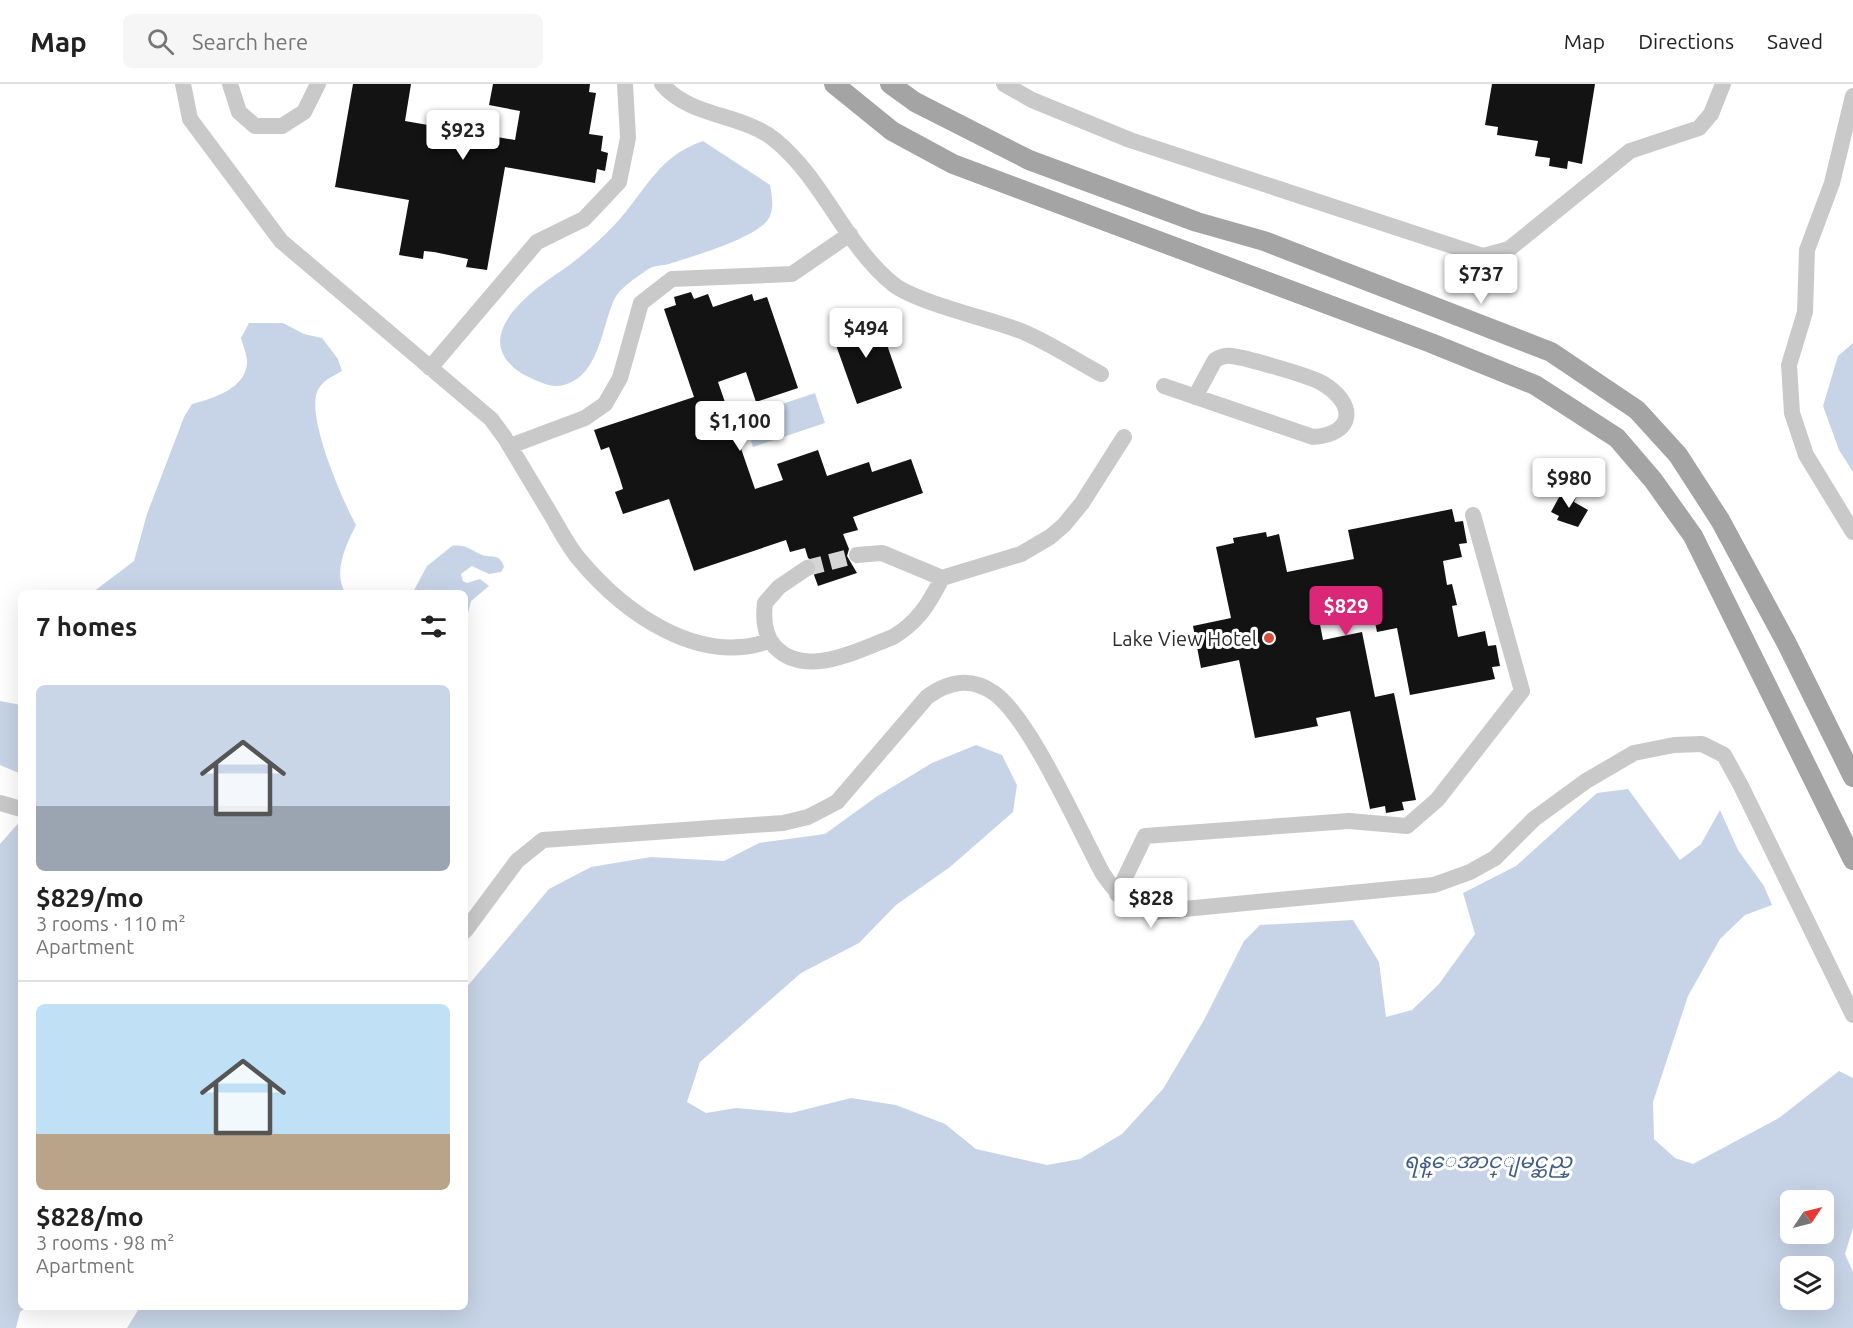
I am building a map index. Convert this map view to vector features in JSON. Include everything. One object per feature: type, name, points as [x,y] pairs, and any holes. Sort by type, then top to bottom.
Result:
[{"type":"main road","points":[[834,84],[892,131],[952,164],[1431,342],[1535,384],[1617,438],[1653,480],[1693,536],[1853,860]]},
{"type":"main road","points":[[890,84],[915,102],[1029,160],[1197,222],[1264,241],[1551,352],[1637,410],[1678,455],[1720,520],[1787,644],[1853,777]]},
{"type":"street","points":[[183,84],[190,119],[281,241],[430,368],[476,404],[510,446],[578,558],[624,603],[656,625],[686,640],[707,646],[750,648],[769,640]]},
{"type":"street","points":[[230,84],[239,112],[255,126],[282,126],[304,112],[318,84]]},
{"type":"street","points":[[430,368],[537,242],[584,219],[619,182],[628,138],[625,84]]},
{"type":"street","points":[[662,84],[684,101],[707,113],[758,130],[774,139],[816,184],[866,258],[895,286],[1024,333],[1101,374]]},
{"type":"street","points":[[1004,84],[1032,100],[1130,140],[1483,255],[1509,249],[1629,151],[1699,128],[1711,114],[1723,84]]},
{"type":"street","points":[[1853,96],[1832,183],[1808,250],[1806,312],[1789,365],[1792,413],[1806,455],[1853,532]]},
{"type":"street","points":[[510,446],[585,418],[605,404],[620,378],[641,303],[672,279],[792,274],[850,234]]},
{"type":"street","points":[[1164,386],[1195,397],[1312,437],[1328,436],[1337,431],[1345,423],[1347,414],[1340,396],[1320,382],[1231,355],[1215,360],[1195,397]]},
{"type":"street","points":[[857,555],[882,553],[942,578],[1021,554],[1050,537],[1083,502],[1124,436]]},
{"type":"street","points":[[1117,894],[1145,836],[1349,821],[1407,826],[1437,800],[1522,691],[1473,515]]},
{"type":"street","points":[[807,568],[779,587],[765,603],[765,627],[769,640],[782,653],[789,657],[818,662],[893,638],[919,619],[942,578]]},
{"type":"street","points":[[468,927],[517,861],[543,840],[783,823],[808,817],[837,802],[927,697],[944,685],[961,682],[979,685],[996,694],[1020,723],[1103,874],[1117,894],[1129,904],[1153,912],[1434,885],[1470,872],[1495,858],[1534,819],[1586,781],[1634,753],[1674,745],[1702,744],[1724,755],[1735,774],[1853,1015]]},
{"type":"street","points":[[0,803],[18,808]]},
{"type":"water","points":[[703,141],[770,185],[772,209],[764,224],[740,239],[669,264],[652,267],[629,283],[614,300],[590,364],[582,375],[572,382],[554,386],[521,373],[506,359],[500,345],[502,331],[509,317],[534,291],[606,234],[664,164],[688,147]]},
{"type":"water","points":[[249,323],[283,323],[304,334],[322,338],[338,359],[342,371],[326,381],[317,391],[315,409],[328,462],[356,525],[342,558],[340,576],[344,590],[96,590],[134,561],[147,514],[184,417],[192,404],[227,391],[241,379],[247,362],[241,338]]},
{"type":"water","points":[[1853,343],[1853,472],[1839,450],[1823,406],[1838,356]]},
{"type":"water","points":[[815,393],[825,423],[753,447],[743,417]]},
{"type":"water","points":[[452,546],[464,546],[500,559],[504,567],[501,572],[489,574],[472,566],[461,574],[463,581],[467,583],[480,579],[489,586],[471,601],[468,613],[468,590],[414,590],[427,566]]},
{"type":"water","points":[[0,701],[18,704],[18,773],[0,765]]},
{"type":"water","name":"ရန္ေအာင္ျမင္ဆည္","points":[[976,745],[1002,755],[1017,785],[1013,812],[950,867],[896,905],[859,943],[801,973],[700,1062],[687,1102],[706,1113],[736,1108],[791,1113],[851,1098],[896,1105],[945,1124],[976,1149],[1047,1165],[1080,1159],[1122,1134],[1163,1089],[1204,1020],[1244,941],[1260,925],[1353,920],[1379,962],[1386,1017],[1412,1010],[1439,984],[1475,934],[1463,893],[1516,866],[1597,793],[1628,789],[1680,860],[1701,844],[1720,810],[1738,850],[1764,886],[1772,905],[1745,915],[1720,939],[1688,996],[1653,1102],[1654,1139],[1675,1158],[1693,1164],[1779,1118],[1839,1071],[1853,1078],[1853,1228],[1845,1254],[1853,1272],[1853,1328],[127,1328],[138,1310],[468,1310],[468,985],[549,889],[591,867],[651,857],[724,861],[759,843],[825,834],[876,797],[932,763]]},
{"type":"water","points":[[18,823],[18,1310],[23,1310],[20,1312],[16,1328],[0,1328],[0,844]]},
{"type":"building","points":[[353,84],[411,84],[405,121],[515,140],[520,111],[489,105],[493,84],[590,84],[589,92],[596,93],[589,134],[603,136],[601,151],[608,153],[605,171],[597,169],[595,183],[505,167],[487,270],[466,267],[468,259],[434,252],[424,251],[423,259],[399,255],[409,200],[335,187]]},
{"type":"building","points":[[1492,84],[1595,84],[1582,164],[1568,161],[1567,169],[1549,166],[1550,158],[1535,156],[1538,141],[1497,135],[1498,127],[1485,125]]},
{"type":"building","points":[[691,292],[694,299],[708,294],[713,307],[752,294],[754,301],[767,297],[798,388],[756,402],[746,372],[718,382],[755,489],[783,480],[777,464],[818,450],[827,476],[869,462],[872,472],[911,459],[923,493],[853,517],[858,530],[843,534],[849,549],[847,556],[857,573],[818,586],[814,575],[817,568],[815,562],[808,558],[805,548],[790,552],[786,540],[694,571],[669,499],[623,514],[615,492],[623,489],[609,447],[601,450],[594,430],[694,397],[664,309],[676,305],[674,297]]},
{"type":"building","points":[[861,315],[863,321],[877,316],[902,388],[857,404],[831,331],[844,327],[842,321]]},
{"type":"building","points":[[1564,488],[1577,495],[1574,502],[1588,510],[1578,527],[1557,520],[1559,516],[1551,512]]},
{"type":"building","points":[[1452,509],[1455,522],[1463,521],[1467,543],[1459,544],[1462,557],[1443,561],[1447,585],[1452,584],[1457,605],[1452,606],[1458,637],[1485,631],[1488,646],[1496,645],[1500,666],[1492,667],[1495,679],[1410,695],[1397,628],[1377,632],[1369,594],[1316,604],[1323,640],[1362,632],[1375,697],[1394,693],[1416,800],[1402,802],[1404,810],[1386,813],[1385,806],[1370,809],[1350,711],[1316,718],[1318,726],[1255,738],[1239,660],[1201,668],[1193,626],[1231,618],[1216,547],[1234,543],[1233,538],[1266,532],[1267,537],[1279,534],[1287,572],[1354,559],[1348,530]]},
{"type":"tunnel","points":[[807,568],[857,555]]},
{"type":"place","name":"Lake View Hotel","points":[[1269,638]]}]
